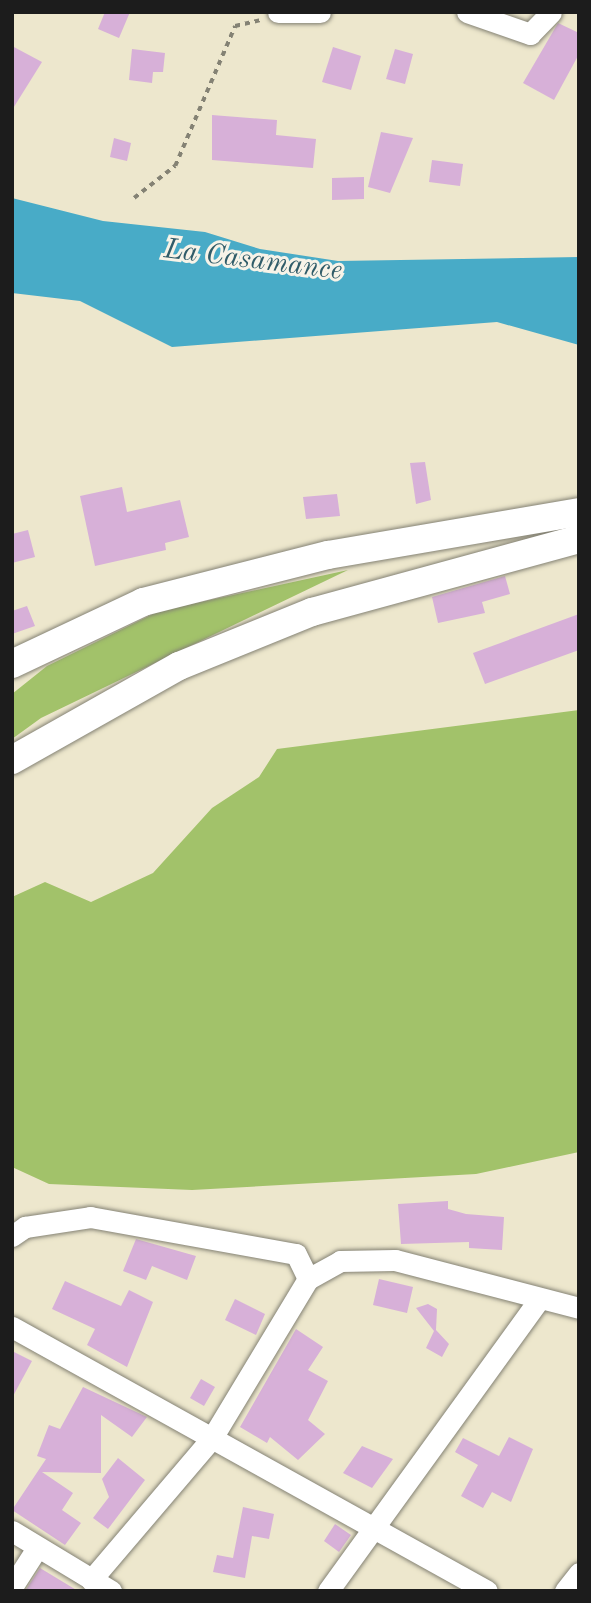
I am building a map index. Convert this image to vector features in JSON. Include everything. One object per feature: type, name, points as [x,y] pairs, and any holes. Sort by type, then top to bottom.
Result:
[{"type":"main road","points":[[12,664],[75,630],[155,599],[328,555],[579,512]]},
{"type":"main road","points":[[12,760],[179,666],[312,612],[579,538]]},
{"type":"street","points":[[281,13],[320,12]]},
{"type":"street","points":[[467,12],[530,34],[551,12]]},
{"type":"street","points":[[12,1236],[25,1227],[90,1217],[296,1254],[308,1279]]},
{"type":"street","points":[[91,1580],[212,1438],[308,1279],[340,1261],[395,1260],[579,1308]]},
{"type":"street","points":[[328,1591],[377,1530],[539,1299]]},
{"type":"street","points":[[12,1327],[487,1591]]},
{"type":"street","points":[[12,1531],[111,1591]]},
{"type":"street","points":[[12,1587],[37,1548]]},
{"type":"street","points":[[565,1591],[579,1573]]},
{"type":"path","points":[[134,198],[175,166],[235,26],[281,13]]},
{"type":"green space","points":[[348,570],[41,718],[12,739],[12,694],[47,666],[159,611]]},
{"type":"green space","points":[[579,710],[579,1152],[476,1174],[192,1190],[49,1184],[12,1167],[12,897],[45,882],[91,902],[153,873],[212,808],[259,777],[277,749]]},
{"type":"water","name":"La Casamance","points":[[12,198],[103,221],[205,232],[260,249],[338,261],[579,257],[579,345],[497,322],[172,347],[80,301],[12,293]]},
{"type":"building","points":[[105,12],[130,12],[119,38],[98,29]]},
{"type":"building","points":[[558,23],[579,33],[579,54],[554,100],[523,83]]},
{"type":"building","points":[[12,46],[42,62],[12,110]]},
{"type":"building","points":[[333,47],[361,56],[351,90],[322,82]]},
{"type":"building","points":[[132,49],[165,53],[163,72],[153,72],[152,83],[129,80]]},
{"type":"building","points":[[395,49],[413,54],[405,84],[386,79]]},
{"type":"building","points":[[212,115],[277,120],[276,135],[316,139],[313,168],[212,160]]},
{"type":"building","points":[[381,132],[413,138],[390,193],[368,187]]},
{"type":"building","points":[[114,138],[131,143],[127,161],[110,157]]},
{"type":"building","points":[[432,160],[463,164],[460,186],[429,182]]},
{"type":"building","points":[[364,177],[364,199],[332,200],[332,178]]},
{"type":"building","points":[[425,462],[431,500],[416,504],[410,463]]},
{"type":"building","points":[[122,487],[127,512],[180,500],[189,537],[165,543],[166,550],[95,566],[80,496]]},
{"type":"building","points":[[337,494],[340,516],[306,519],[303,497]]},
{"type":"building","points":[[28,530],[35,557],[12,563],[12,534]]},
{"type":"building","points":[[505,576],[510,594],[482,602],[485,613],[438,623],[432,597]]},
{"type":"building","points":[[27,606],[35,626],[12,634],[12,611]]},
{"type":"building","points":[[579,614],[579,650],[485,684],[473,653]]},
{"type":"building","points":[[448,1201],[448,1209],[466,1214],[504,1217],[502,1250],[469,1248],[469,1242],[401,1244],[398,1204]]},
{"type":"building","points":[[136,1239],[196,1256],[187,1280],[152,1266],[146,1280],[123,1271]]},
{"type":"building","points":[[379,1279],[413,1287],[407,1313],[373,1305]]},
{"type":"building","points":[[65,1281],[121,1306],[129,1290],[153,1302],[127,1367],[87,1345],[95,1329],[52,1309]]},
{"type":"building","points":[[235,1299],[265,1314],[256,1335],[225,1320]]},
{"type":"building","points":[[428,1304],[437,1309],[436,1330],[449,1344],[442,1357],[426,1348],[434,1331],[416,1308]]},
{"type":"building","points":[[296,1329],[323,1347],[308,1370],[328,1381],[308,1420],[325,1434],[298,1460],[270,1437],[267,1443],[240,1427]]},
{"type":"building","points":[[12,1351],[32,1361],[12,1398]]},
{"type":"building","points":[[201,1379],[215,1387],[204,1406],[190,1398]]},
{"type":"building","points":[[83,1387],[147,1417],[132,1437],[101,1415],[101,1473],[42,1472],[73,1493],[62,1510],[81,1523],[65,1545],[12,1510],[46,1459],[37,1456],[49,1425],[60,1429]]},
{"type":"building","points":[[509,1437],[533,1449],[511,1502],[492,1492],[483,1508],[461,1496],[478,1465],[455,1452],[463,1438],[499,1456]]},
{"type":"building","points":[[362,1446],[393,1459],[372,1488],[343,1473]]},
{"type":"building","points":[[118,1458],[145,1480],[108,1529],[93,1518],[109,1497],[102,1479]]},
{"type":"building","points":[[243,1507],[274,1514],[269,1539],[252,1536],[245,1578],[213,1572],[217,1555],[233,1558]]},
{"type":"building","points":[[335,1524],[351,1535],[339,1552],[324,1541]]},
{"type":"building","points":[[40,1568],[78,1591],[25,1591]]}]
